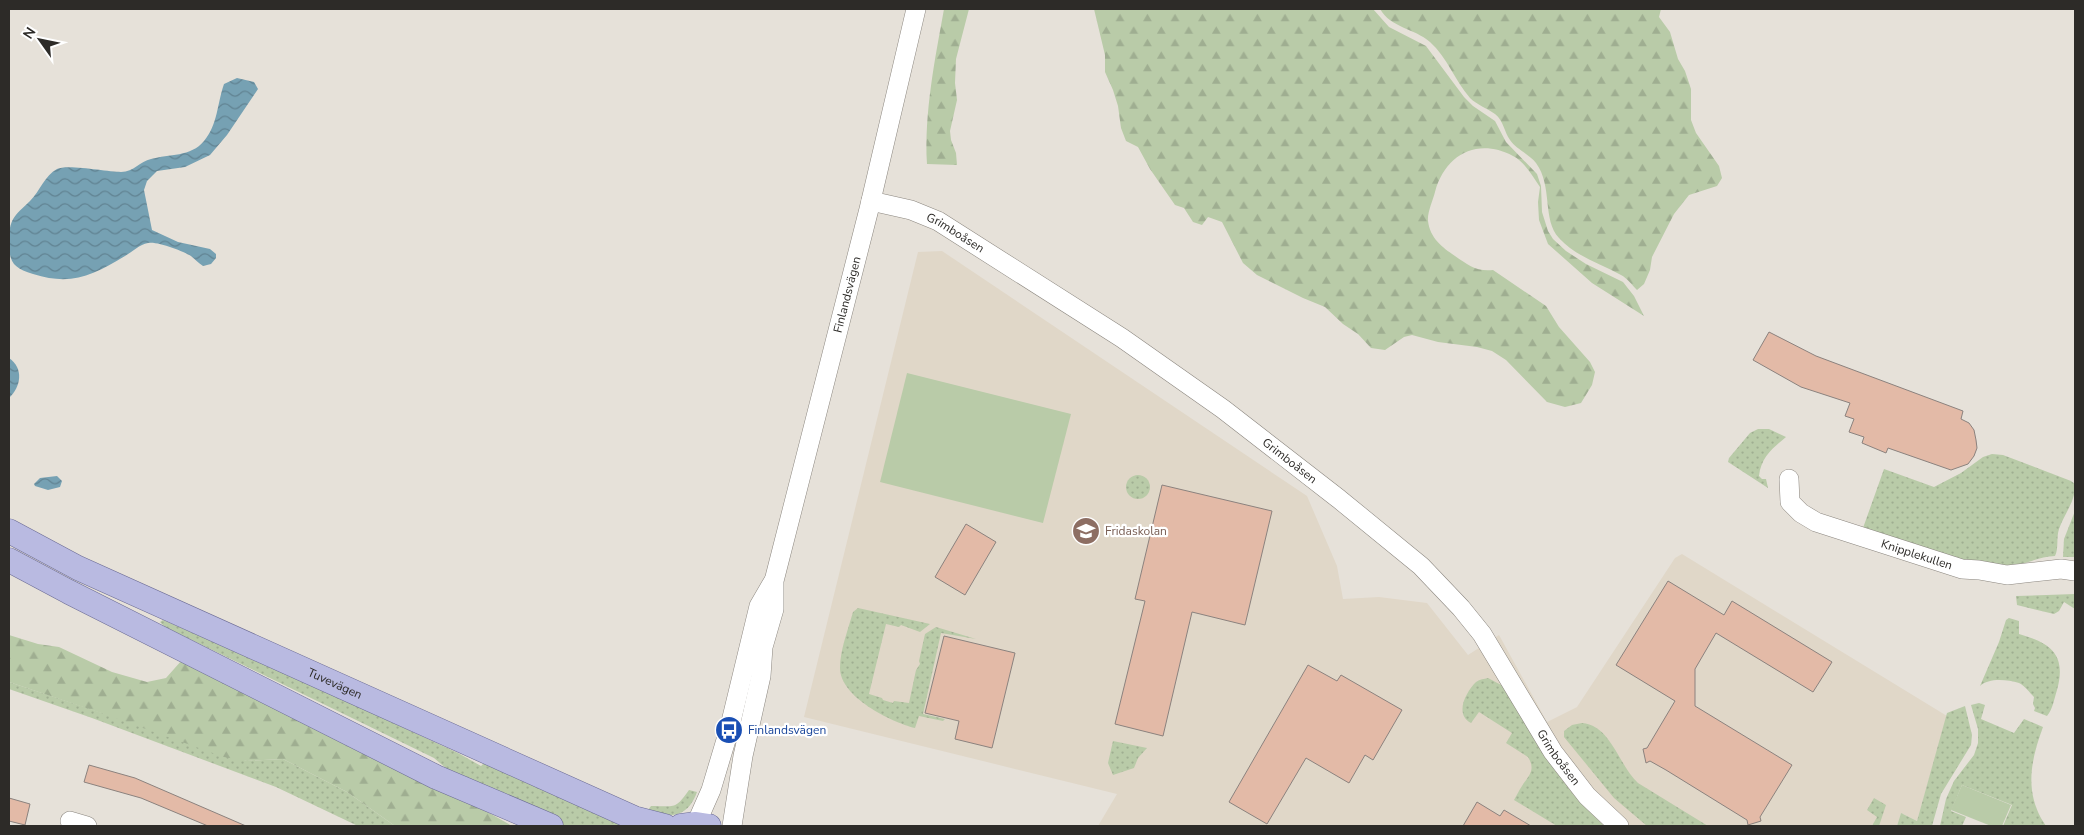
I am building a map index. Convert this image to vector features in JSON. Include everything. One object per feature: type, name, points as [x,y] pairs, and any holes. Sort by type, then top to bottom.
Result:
[{"type":"main road","name":"Tuvevägen","points":[[9,531],[86,572],[634,818],[665,826]]},
{"type":"main road","points":[[9,560],[436,777],[551,826]]},
{"type":"street","name":"Finlandsvägen","points":[[732,826],[743,756],[761,676],[763,647],[774,609],[774,581],[871,201],[916,9]]},
{"type":"street","name":"Grimboåsen","points":[[871,201],[911,210],[938,221],[1122,338],[1223,409],[1389,539],[1440,584],[1482,634],[1553,752],[1587,796],[1619,826]]},
{"type":"street","name":"Knipplekullen","points":[[1789,479],[1790,502],[1801,514],[1816,522],[1890,547],[1962,570],[1978,570],[2007,575],[2061,569],[2075,571]]},
{"type":"street","name":"Finlandsvägen","points":[[696,826],[711,790],[729,730],[759,606],[774,581]]},
{"type":"shaded area","points":[[942,251],[1307,496],[1337,566],[1343,599],[1379,597],[1427,603],[1468,655],[1499,635],[1547,722],[1577,707],[1675,558],[1682,554],[1947,716],[1917,821],[1901,813],[1897,826],[1098,826],[1117,794],[804,717],[918,252]]},
{"type":"green space","points":[[944,9],[969,9],[956,59],[955,83],[957,100],[950,131],[957,165],[927,164],[926,145],[929,106]]},
{"type":"green space","points":[[1094,9],[1373,9],[1389,27],[1426,46],[1464,97],[1473,106],[1495,121],[1506,142],[1537,174],[1541,186],[1542,212],[1548,231],[1553,239],[1566,251],[1586,264],[1623,282],[1634,296],[1644,316],[1592,283],[1548,244],[1539,220],[1538,202],[1540,187],[1521,162],[1513,156],[1500,151],[1487,148],[1475,149],[1455,159],[1446,168],[1440,179],[1428,214],[1431,232],[1450,253],[1477,269],[1493,270],[1546,306],[1559,327],[1590,362],[1595,372],[1592,385],[1581,403],[1565,407],[1547,402],[1506,360],[1492,351],[1438,342],[1412,335],[1404,337],[1385,350],[1371,348],[1358,334],[1343,324],[1325,307],[1257,275],[1243,263],[1222,222],[1208,217],[1202,225],[1193,222],[1184,208],[1175,205],[1150,169],[1138,147],[1126,141],[1121,128],[1118,106],[1105,72],[1105,55]]},
{"type":"green space","points":[[1380,9],[1661,9],[1659,17],[1670,32],[1678,59],[1685,71],[1691,89],[1691,120],[1696,133],[1719,166],[1722,178],[1717,186],[1689,195],[1674,214],[1652,257],[1650,270],[1644,284],[1637,290],[1623,276],[1572,250],[1559,238],[1551,222],[1544,182],[1536,163],[1508,137],[1498,117],[1470,98],[1430,42],[1424,37],[1396,24]]},
{"type":"green space","points":[[907,373],[1071,414],[1043,523],[880,482]]},
{"type":"green space","points":[[1758,429],[1769,429],[1786,437],[1772,449],[1762,463],[1759,476],[1762,479],[1766,479],[1768,488],[1728,462],[1729,458],[1750,433]]},
{"type":"green space","points":[[1992,454],[2003,455],[2075,484],[2072,502],[2059,529],[2055,556],[2013,566],[1990,565],[1934,553],[1863,528],[1884,469],[1934,487],[1961,473],[1983,457]]},
{"type":"green space","points":[[1138,475],[1147,478],[1150,487],[1147,496],[1138,499],[1129,496],[1126,487],[1129,478]]},
{"type":"green space","points":[[2075,511],[2075,557],[2063,557],[2064,539]]},
{"type":"green space","points":[[2075,594],[2075,609],[2064,602],[2059,611],[2054,614],[2017,605],[2016,596]]},
{"type":"green space","points":[[858,608],[930,624],[920,632],[901,625],[899,627],[886,624],[869,694],[893,703],[894,701],[909,703],[916,670],[920,664],[925,634],[936,627],[976,639],[941,633],[923,714],[945,719],[943,721],[919,716],[915,728],[905,725],[868,707],[848,689],[842,679],[840,661],[853,612]]},
{"type":"green space","points":[[2009,618],[2019,621],[2019,634],[2047,646],[2058,659],[2060,678],[2051,710],[2047,716],[2034,711],[2034,697],[2019,683],[1998,680],[1983,683],[1980,686],[1999,642],[2006,620]]},
{"type":"green space","points":[[163,620],[292,676],[458,753],[481,766],[484,763],[626,824],[620,826],[565,826],[526,810],[454,775],[434,758],[165,627],[160,622]]},
{"type":"green space","points":[[9,635],[38,644],[59,647],[112,672],[147,682],[166,678],[182,660],[461,797],[512,826],[395,826],[347,792],[283,759],[247,761],[224,757],[9,682]]},
{"type":"green space","points":[[1488,678],[1503,686],[1547,759],[1573,794],[1604,826],[1557,826],[1514,800],[1531,772],[1528,757],[1506,743],[1512,733],[1479,712],[1471,723],[1463,714],[1463,703],[1469,691],[1476,682]]},
{"type":"green space","points":[[9,682],[247,761],[283,759],[347,792],[395,826],[358,826],[276,787],[9,689]]},
{"type":"green space","points":[[1979,703],[1985,705],[1981,719],[2014,733],[2024,719],[2043,727],[2032,765],[2031,778],[2034,802],[2046,826],[2003,826],[2012,805],[1962,785],[1951,811],[1966,817],[1962,826],[1940,826],[1946,799],[1954,781],[1974,755],[1978,743],[1978,729],[1971,705]]},
{"type":"green space","points":[[1965,706],[1972,735],[1971,745],[1941,794],[1932,826],[1897,826],[1901,813],[1917,821],[1947,713]]},
{"type":"green space","points":[[1582,723],[1592,725],[1607,738],[1631,776],[1638,783],[1708,826],[1647,826],[1614,798],[1564,737],[1564,731],[1572,725]]},
{"type":"green space","points":[[1113,741],[1147,748],[1138,758],[1134,768],[1113,775],[1108,763]]},
{"type":"green space","points":[[1962,785],[2011,805],[2002,826],[1991,826],[1951,810]]},
{"type":"green space","points":[[689,790],[697,792],[688,808],[682,812],[669,815],[645,814],[651,806],[674,806],[681,801]]},
{"type":"green space","points":[[1874,798],[1886,805],[1879,826],[1872,826],[1877,817],[1867,810]]},
{"type":"water","points":[[237,78],[254,82],[258,89],[227,135],[210,155],[185,167],[157,171],[147,181],[144,190],[152,230],[178,242],[210,249],[216,254],[216,258],[211,264],[203,266],[191,256],[182,252],[163,245],[148,243],[102,269],[81,277],[59,279],[33,274],[17,267],[11,259],[9,249],[11,223],[16,214],[34,197],[53,172],[57,169],[70,167],[126,172],[147,160],[193,150],[204,141],[212,128],[224,84]]},
{"type":"water","points":[[9,358],[17,367],[19,378],[16,389],[9,398]]},
{"type":"water","points":[[57,476],[62,481],[60,487],[48,490],[34,484],[40,478]]},
{"type":"building","points":[[1769,332],[1816,356],[1963,411],[1961,419],[1969,423],[1974,430],[1977,448],[1974,456],[1968,464],[1951,470],[1888,448],[1886,453],[1862,443],[1864,437],[1849,432],[1854,419],[1845,416],[1850,403],[1801,387],[1753,360]]},
{"type":"building","points":[[1162,485],[1272,511],[1245,625],[1192,612],[1163,736],[1115,724],[1145,601],[1135,599]]},
{"type":"building","points":[[966,524],[996,542],[965,595],[935,577]]},
{"type":"building","points":[[1668,581],[1724,615],[1732,601],[1832,662],[1813,692],[1716,633],[1695,669],[1695,706],[1792,765],[1760,817],[1761,821],[1748,825],[1747,820],[1666,770],[1650,761],[1646,763],[1643,749],[1647,748],[1675,701],[1616,665]]},
{"type":"building","points":[[944,636],[1015,653],[992,748],[955,739],[959,721],[925,713]]},
{"type":"building","points":[[1308,665],[1337,681],[1341,675],[1402,710],[1373,760],[1365,755],[1349,783],[1306,758],[1267,824],[1229,802]]},
{"type":"building","points":[[89,765],[135,778],[246,826],[208,826],[141,798],[84,782]]},
{"type":"building","points":[[9,798],[30,804],[25,825],[9,821]]},
{"type":"building","points":[[1477,802],[1500,816],[1504,810],[1531,826],[1463,826]]},
{"type":"place","name":"Fridaskolan","points":[[1086,531]]},
{"type":"place","name":"Finlandsvägen","points":[[729,730]]}]
